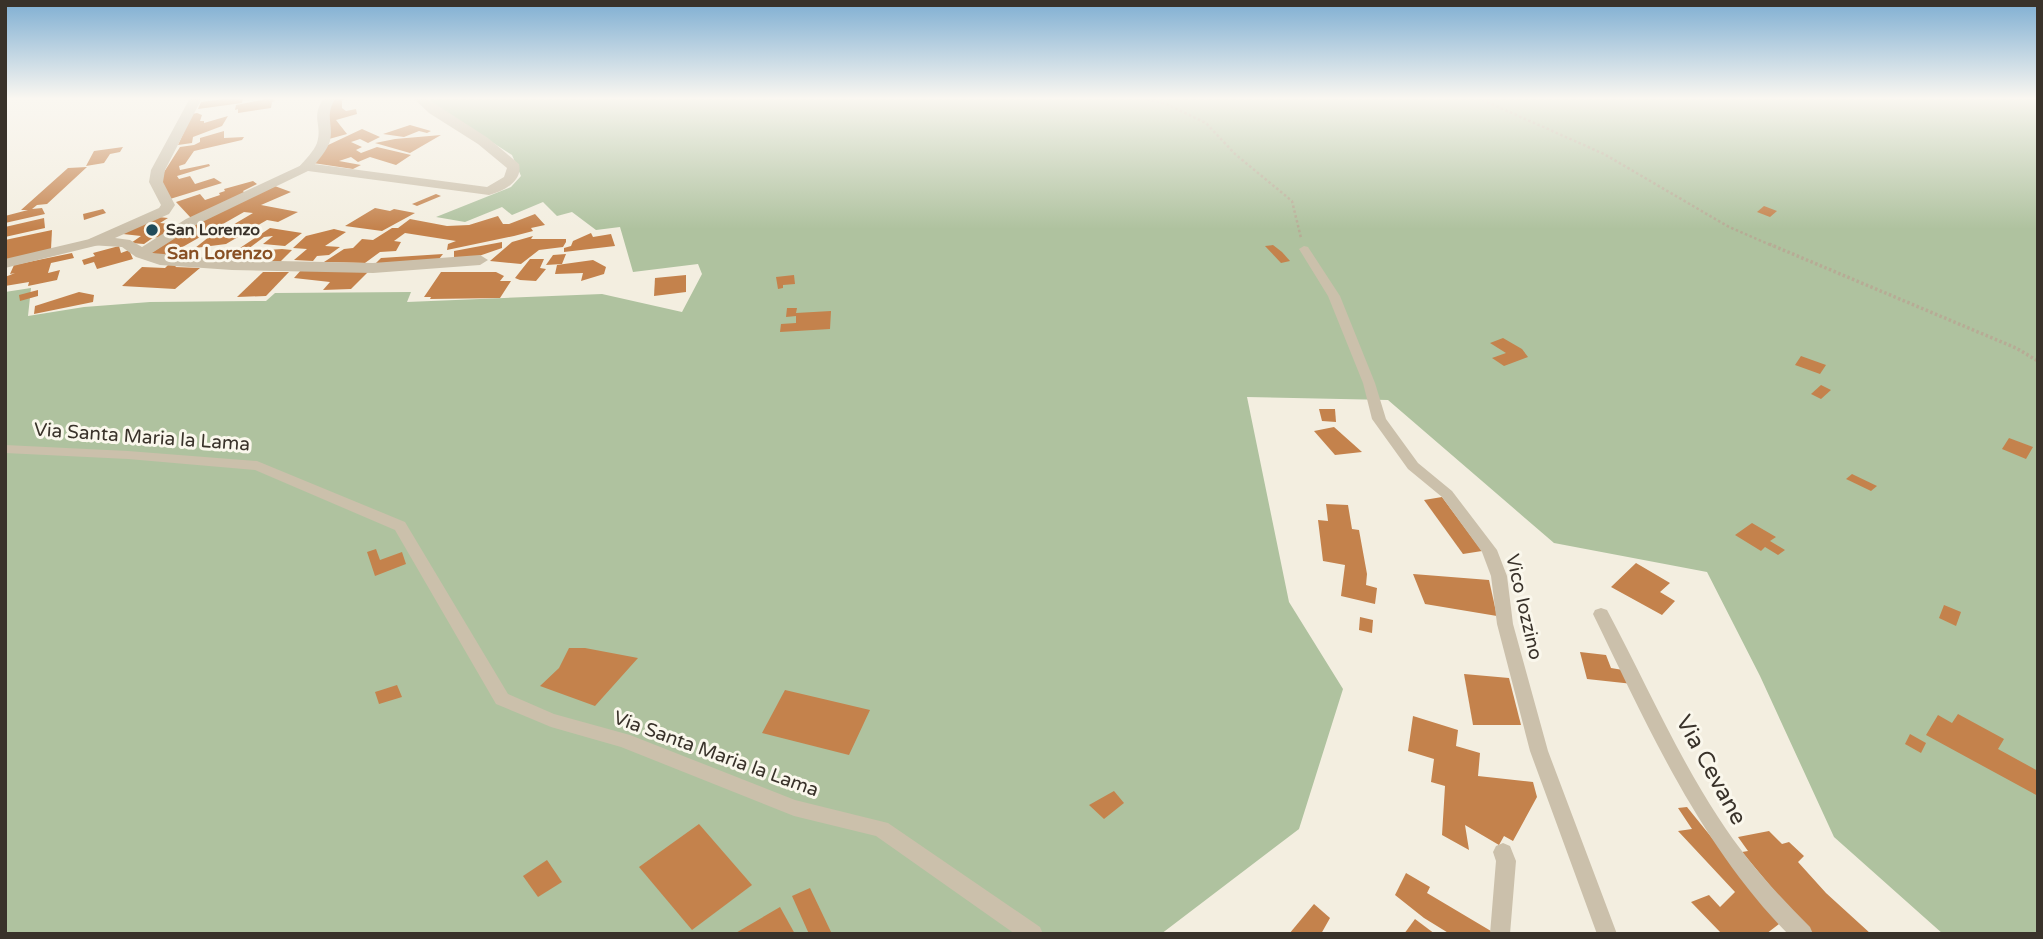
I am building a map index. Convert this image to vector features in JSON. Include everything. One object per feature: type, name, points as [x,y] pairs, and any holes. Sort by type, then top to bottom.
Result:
[{"type":"street","points":[[5,264],[94,242],[164,211],[168,205],[156,182],[158,170],[173,142]]},
{"type":"street","points":[[141,254],[187,225],[306,167],[323,142]]},
{"type":"street","points":[[306,167],[489,191],[504,185],[513,177],[514,167],[483,142]]},
{"type":"street","points":[[164,211],[187,225]]},
{"type":"street","points":[[94,242],[124,243],[141,254],[160,260],[232,265],[373,268],[480,261]]},
{"type":"lane","name":"Vico Iozzino","points":[[1304,249],[1334,296],[1369,383],[1378,419],[1413,466],[1447,494],[1489,550],[1499,576],[1505,624],[1539,751],[1607,934]]},
{"type":"lane","name":"Via Santa Maria la Lama","points":[[5,449],[128,455],[257,466],[400,526],[502,699],[551,720],[624,740],[794,808],[881,829],[1033,934]]},
{"type":"lane","name":"Via Cevane","points":[[1601,614],[1666,743],[1730,854],[1783,916],[1803,934]]},
{"type":"lane","points":[[1500,934],[1506,861],[1503,852]]},
{"type":"path","points":[[1224,142],[1292,201],[1304,249]]},
{"type":"path","points":[[1577,142],[1604,154],[1729,227],[2004,343],[2038,361]]},
{"type":"green space","points":[[492,142],[2038,142],[2038,934],[1943,934],[1834,837],[1760,676],[1707,572],[1554,543],[1388,400],[1247,397],[1289,602],[1343,689],[1299,829],[1161,934],[5,934],[5,292],[31,288],[28,316],[84,307],[150,302],[266,301],[275,293],[411,292],[407,302],[602,294],[682,312],[702,274],[698,264],[633,272],[620,227],[596,230],[572,212],[557,216],[543,202],[512,215],[502,207],[465,222],[436,217],[511,187],[521,176],[512,155]]},
{"type":"building","points":[[200,142],[234,142],[194,151],[185,164],[179,166],[180,170],[209,164],[210,166],[177,176],[179,179],[190,176],[195,184],[214,178],[222,183],[170,199],[159,180],[180,147]]},
{"type":"building","points":[[335,142],[352,142],[362,147],[356,150],[361,153],[377,147],[411,155],[396,165],[370,157],[358,162],[351,157],[339,161],[361,165],[353,169],[313,163],[326,146]]},
{"type":"building","points":[[381,142],[429,142],[410,153],[375,143]]},
{"type":"building","points":[[123,147],[120,152],[110,154],[104,163],[86,166],[94,151]]},
{"type":"building","points":[[87,167],[47,204],[37,205],[32,209],[42,208],[45,214],[5,223],[5,216],[28,210],[21,210],[68,168]]},
{"type":"building","points":[[253,181],[257,184],[243,191],[246,195],[191,218],[176,202],[200,194],[205,200],[220,195],[224,189]]},
{"type":"building","points":[[272,185],[291,192],[261,205],[298,212],[278,222],[267,220],[226,244],[195,248],[224,225],[231,226],[253,213],[244,212],[172,253],[163,256],[151,253],[210,215]]},
{"type":"building","points":[[436,194],[441,196],[417,206],[412,204]]},
{"type":"building","points":[[1764,206],[1777,211],[1770,217],[1757,212]]},
{"type":"building","points":[[375,208],[415,213],[382,231],[345,226]]},
{"type":"building","points":[[103,209],[106,213],[84,220],[83,214]]},
{"type":"building","points":[[535,214],[545,225],[514,236],[447,250],[448,244],[456,241],[405,233],[394,241],[401,242],[396,251],[380,252],[365,263],[324,262],[344,249],[353,248],[362,239],[373,240],[410,219],[447,226],[469,225],[498,216],[503,224],[509,224]]},
{"type":"building","points":[[44,218],[45,228],[5,237],[5,227]]},
{"type":"building","name":"San Lorenzo","points":[[168,218],[160,223],[181,225],[144,244],[131,243],[141,236],[123,234],[146,220]]},
{"type":"building","points":[[270,228],[302,233],[285,246],[263,244],[273,236],[264,237],[240,255],[261,255],[268,250],[292,250],[280,262],[222,260]]},
{"type":"building","points":[[334,229],[346,232],[325,246],[340,247],[329,255],[317,256],[313,261],[294,260],[307,249],[293,248],[306,236]]},
{"type":"building","points":[[52,230],[51,249],[5,262],[5,240]]},
{"type":"building","points":[[591,233],[593,237],[611,234],[615,246],[564,252],[564,248],[571,246],[573,241]]},
{"type":"building","points":[[533,236],[531,239],[566,239],[566,242],[563,247],[539,250],[521,264],[490,261],[512,242]]},
{"type":"building","points":[[502,242],[502,248],[476,257],[454,257],[454,251]]},
{"type":"building","points":[[1273,245],[1290,261],[1281,263],[1265,246]]},
{"type":"building","points":[[119,246],[121,253],[129,250],[133,259],[97,269],[94,262],[84,265],[82,260],[95,256],[93,253]]},
{"type":"building","points":[[72,253],[74,258],[51,263],[48,273],[60,270],[57,280],[28,286],[29,282],[5,286],[5,277],[15,273],[10,274],[14,265]]},
{"type":"building","points":[[443,254],[439,259],[375,264],[381,258]]},
{"type":"building","points":[[566,254],[562,264],[546,265],[553,255]]},
{"type":"building","points":[[530,259],[544,259],[540,268],[546,269],[536,281],[515,278]]},
{"type":"building","points":[[593,260],[606,267],[604,274],[581,281],[583,273],[555,274],[557,265]]},
{"type":"building","points":[[170,263],[179,264],[175,267],[200,268],[175,289],[122,286],[142,267],[165,268]]},
{"type":"building","points":[[302,269],[368,272],[351,289],[323,290],[330,282],[294,278]]},
{"type":"building","points":[[263,272],[289,272],[266,296],[237,297]]},
{"type":"building","points":[[441,272],[496,272],[504,276],[500,281],[511,281],[500,298],[424,297]]},
{"type":"building","points":[[686,275],[686,292],[654,296],[655,278]]},
{"type":"building","points":[[794,275],[795,284],[783,285],[783,288],[778,289],[776,277]]},
{"type":"building","points":[[38,290],[38,296],[20,301],[19,295]]},
{"type":"building","points":[[79,292],[94,295],[93,302],[34,314],[35,306]]},
{"type":"building","points":[[787,308],[797,308],[796,313],[831,311],[830,329],[780,332],[781,324],[796,323],[796,316],[786,317]]},
{"type":"building","points":[[1503,338],[1522,349],[1528,357],[1504,366],[1492,358],[1506,353],[1490,343]]},
{"type":"building","points":[[1801,356],[1826,365],[1820,374],[1795,365]]},
{"type":"building","points":[[1821,385],[1831,390],[1821,399],[1811,394]]},
{"type":"building","points":[[1319,409],[1335,409],[1336,422],[1322,421]]},
{"type":"building","points":[[1334,427],[1362,452],[1335,455],[1314,431]]},
{"type":"building","points":[[2009,438],[2033,447],[2026,459],[2002,449]]},
{"type":"building","points":[[1852,474],[1877,486],[1871,491],[1846,479]]},
{"type":"building","points":[[1442,497],[1482,551],[1463,554],[1424,500]]},
{"type":"building","points":[[1326,504],[1348,505],[1352,529],[1359,530],[1367,574],[1366,585],[1377,588],[1375,604],[1341,596],[1345,565],[1323,561],[1318,520],[1328,521]]},
{"type":"building","points":[[1752,523],[1776,537],[1770,541],[1785,550],[1778,555],[1765,547],[1761,551],[1735,535]]},
{"type":"building","points":[[376,549],[380,560],[402,552],[406,564],[375,576],[367,552]]},
{"type":"building","points":[[1636,563],[1670,583],[1660,592],[1675,601],[1662,615],[1611,587]]},
{"type":"building","points":[[1413,574],[1489,580],[1497,616],[1425,604]]},
{"type":"building","points":[[1944,605],[1961,612],[1956,626],[1939,618]]},
{"type":"building","points":[[1360,617],[1373,620],[1372,633],[1359,630]]},
{"type":"building","points":[[569,648],[585,648],[638,658],[595,706],[540,686],[559,668]]},
{"type":"building","points":[[1580,652],[1606,655],[1611,668],[1629,671],[1633,684],[1587,679]]},
{"type":"building","points":[[1464,674],[1509,678],[1521,725],[1473,725]]},
{"type":"building","points":[[397,685],[402,697],[379,704],[375,692]]},
{"type":"building","points":[[785,690],[870,710],[849,755],[762,733]]},
{"type":"building","points":[[1958,714],[2004,739],[1998,749],[2038,771],[2038,796],[1926,735],[1938,715],[1952,723]]},
{"type":"building","points":[[1413,716],[1458,730],[1456,746],[1480,753],[1478,776],[1533,782],[1537,797],[1513,841],[1504,836],[1499,845],[1465,825],[1469,850],[1442,835],[1445,786],[1431,782],[1434,759],[1408,751]]},
{"type":"building","points":[[1910,734],[1926,743],[1921,753],[1905,744]]},
{"type":"building","points":[[1114,791],[1124,803],[1104,819],[1089,805]]},
{"type":"building","points":[[1687,807],[1783,921],[1766,934],[1722,934],[1691,902],[1709,895],[1720,907],[1735,892],[1678,831],[1692,829],[1678,808]]},
{"type":"building","points":[[699,824],[752,885],[692,930],[639,867]]},
{"type":"building","points":[[1769,831],[1782,844],[1789,842],[1804,856],[1798,862],[1826,893],[1871,934],[1810,934],[1742,852],[1748,851],[1738,837]]},
{"type":"building","points":[[547,860],[562,882],[538,897],[523,876]]},
{"type":"building","points":[[1406,873],[1430,887],[1427,893],[1496,934],[1450,934],[1424,918],[1395,895]]},
{"type":"building","points":[[810,888],[832,934],[809,934],[792,896]]},
{"type":"building","points":[[1314,904],[1330,918],[1321,934],[1289,934]]},
{"type":"building","points":[[780,907],[795,934],[734,934]]},
{"type":"building","points":[[1415,919],[1435,934],[1404,934]]},
{"type":"place","name":"San Lorenzo","points":[[152,230]]},
{"type":"district","name":"San Lorenzo","points":[[220,253]]}]
